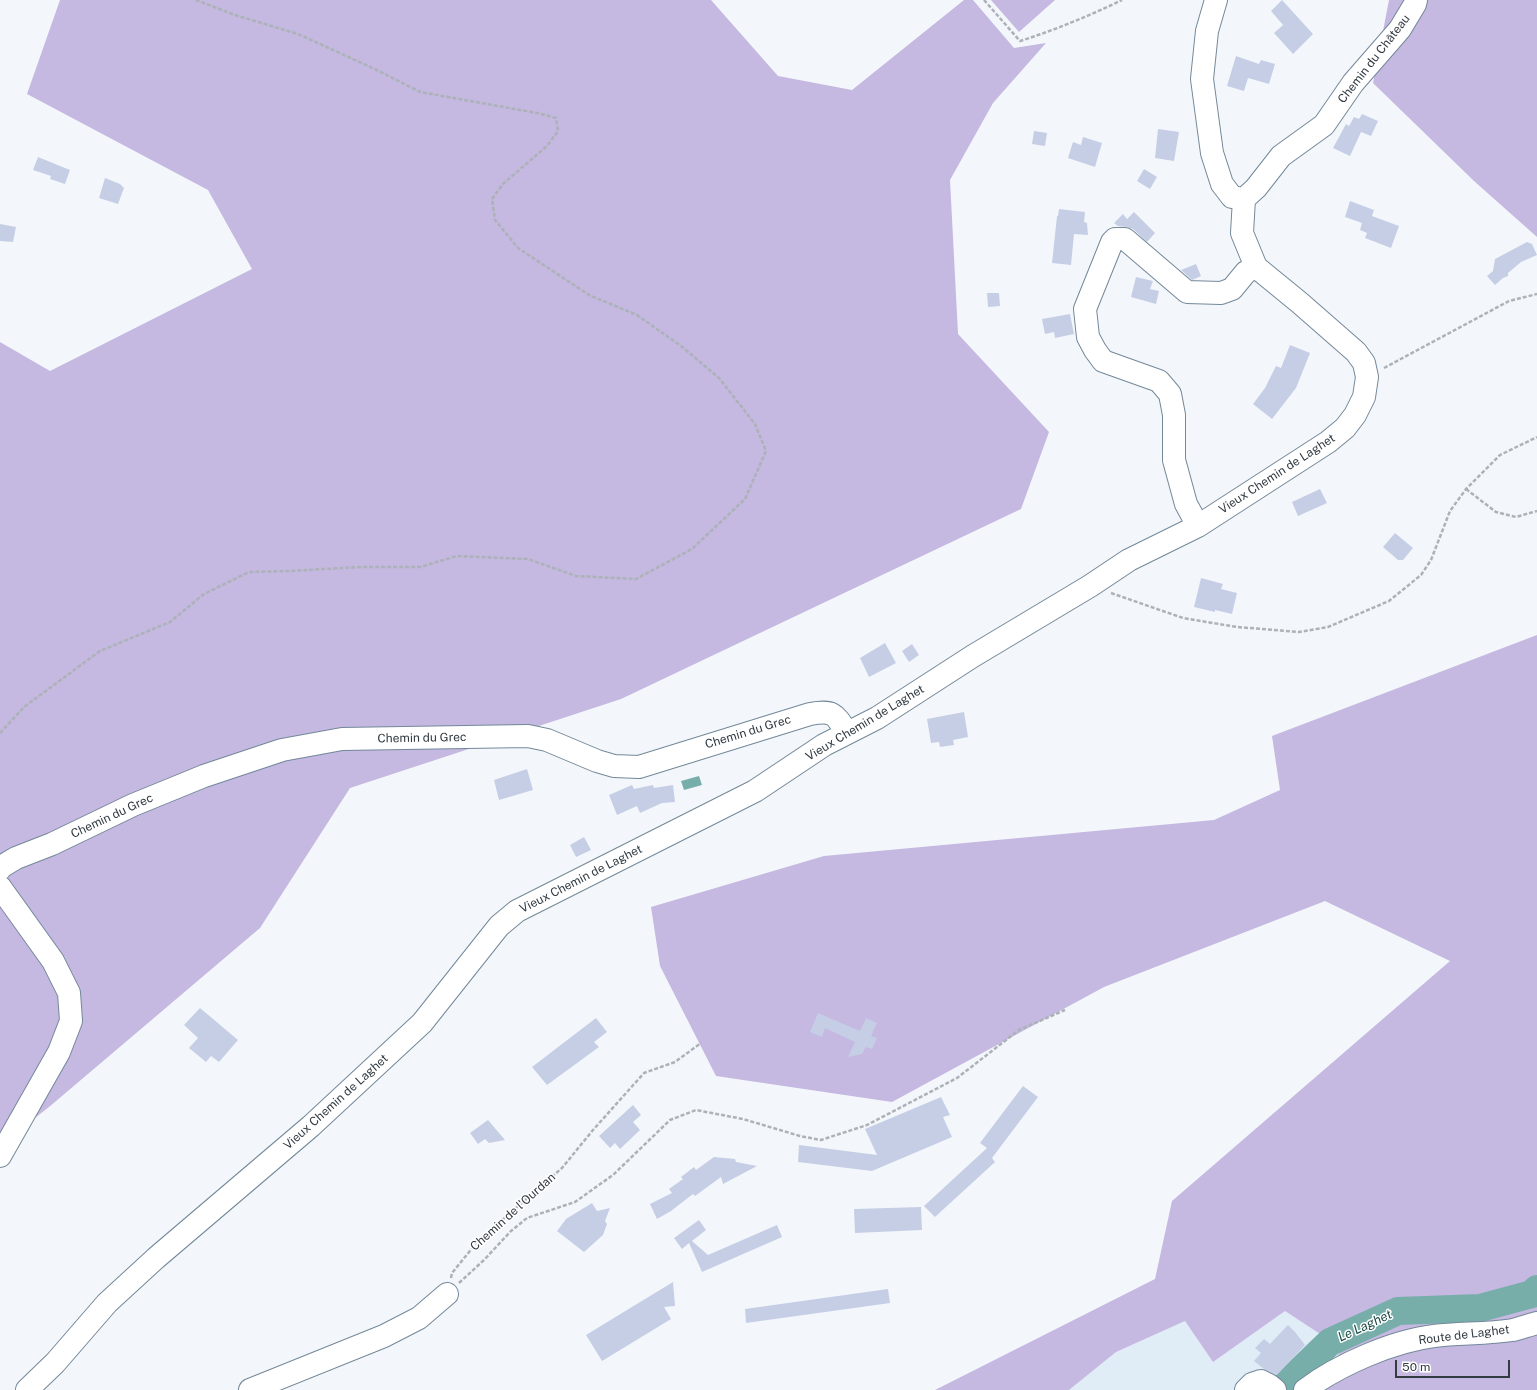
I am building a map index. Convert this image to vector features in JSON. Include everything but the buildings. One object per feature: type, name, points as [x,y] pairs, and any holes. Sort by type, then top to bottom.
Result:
[{"type":"street","points":[[1216,0],[1207,31],[1202,79],[1212,153],[1222,184],[1232,197],[1244,199],[1242,233],[1256,267],[1300,302],[1356,352],[1364,363],[1368,377]]},
{"type":"street","name":"Chemin du Château","points":[[1244,199],[1256,188],[1280,156],[1324,124],[1353,83],[1400,29],[1416,0]]},
{"type":"street","points":[[1198,526],[1186,504],[1174,460],[1174,415],[1170,394],[1159,381],[1103,361],[1088,337],[1085,309],[1112,242],[1115,239],[1125,239],[1187,292],[1221,293],[1232,289],[1246,272],[1256,267]]},
{"type":"street","name":"Vieux Chemin de Laghet","points":[[27,1390],[55,1363],[107,1303],[156,1258],[311,1126],[422,1023],[499,926],[517,911],[755,791],[824,745],[877,718],[973,656],[1090,586],[1129,560],[1198,526],[1328,442],[1345,428],[1355,415],[1364,397],[1368,377]]},
{"type":"street","name":"Chemin du Grec","points":[[0,869],[16,858],[52,844],[133,805],[204,776],[282,750],[342,739],[528,736],[547,740],[614,766],[639,767],[810,714],[825,712],[836,716],[847,733]]},
{"type":"street","points":[[0,887],[53,961],[69,993],[71,1020],[59,1052],[0,1156]]},
{"type":"street","points":[[250,1390],[384,1336],[419,1318],[447,1294]]},
{"type":"street","name":"Route de Laghet","points":[[1305,1390],[1315,1382],[1344,1366],[1375,1353],[1403,1344],[1432,1336],[1514,1330],[1537,1323]]},
{"type":"street","points":[[1246,1390],[1252,1384],[1261,1381],[1272,1387]]},
{"type":"path","points":[[0,733],[24,707],[100,651],[170,622],[204,594],[249,572],[360,567],[420,567],[457,556],[528,559],[576,576],[636,579],[692,549],[745,499],[766,451],[755,424],[719,378],[681,346],[636,315],[590,295],[518,248],[495,220],[492,199],[503,184],[547,146],[558,131],[556,118],[537,113],[420,92],[377,70],[298,34],[196,0]]},
{"type":"path","points":[[984,0],[1020,41],[1098,12],[1122,0]]},
{"type":"path","points":[[1368,377],[1509,301],[1537,294]]},
{"type":"path","points":[[1090,586],[1183,618],[1237,627],[1299,632],[1328,627],[1390,601],[1421,575],[1431,560],[1450,511],[1466,489],[1500,455],[1537,437]]},
{"type":"path","points":[[1466,489],[1496,512],[1516,517],[1537,511]]},
{"type":"path","points":[[447,1294],[484,1260],[511,1231],[527,1218],[575,1202],[613,1175],[670,1120],[696,1110],[743,1119],[800,1136],[821,1140],[867,1124],[957,1078],[1020,1030],[1065,1010]]},
{"type":"path","name":"Chemin de l'Ourdan","points":[[447,1294],[452,1273],[478,1240],[562,1168],[644,1072],[675,1062],[701,1043]]},
{"type":"shaded area","points":[[60,0],[711,0],[778,76],[852,90],[964,0],[973,0],[1014,48],[1046,43],[993,103],[950,180],[958,334],[1049,432],[1021,509],[621,699],[350,788],[260,928],[49,1107],[0,1145],[0,342],[50,371],[252,269],[208,190],[27,94]]},
{"type":"shaded area","points":[[991,0],[1055,0],[1019,32]]},
{"type":"shaded area","points":[[1389,0],[1537,0],[1537,237],[1474,181],[1373,83]]},
{"type":"shaded area","points":[[1537,635],[1537,1390],[1307,1390],[1343,1349],[1285,1311],[1213,1362],[1185,1321],[1116,1352],[1069,1390],[935,1390],[1155,1279],[1172,1201],[1450,961],[1325,901],[1104,987],[892,1102],[716,1076],[660,966],[651,907],[824,856],[1214,820],[1280,790],[1272,736]]},
{"type":"shaded area","points":[[699,776],[702,785],[684,790],[681,781]]},
{"type":"shaded area","points":[[1285,1311],[1343,1349],[1307,1390],[1069,1390],[1116,1352],[1185,1321],[1213,1362]]},
{"type":"waterway","name":"Le Laghet","points":[[1280,1390],[1330,1342],[1398,1311],[1480,1308],[1532,1294],[1537,1289]]}]
